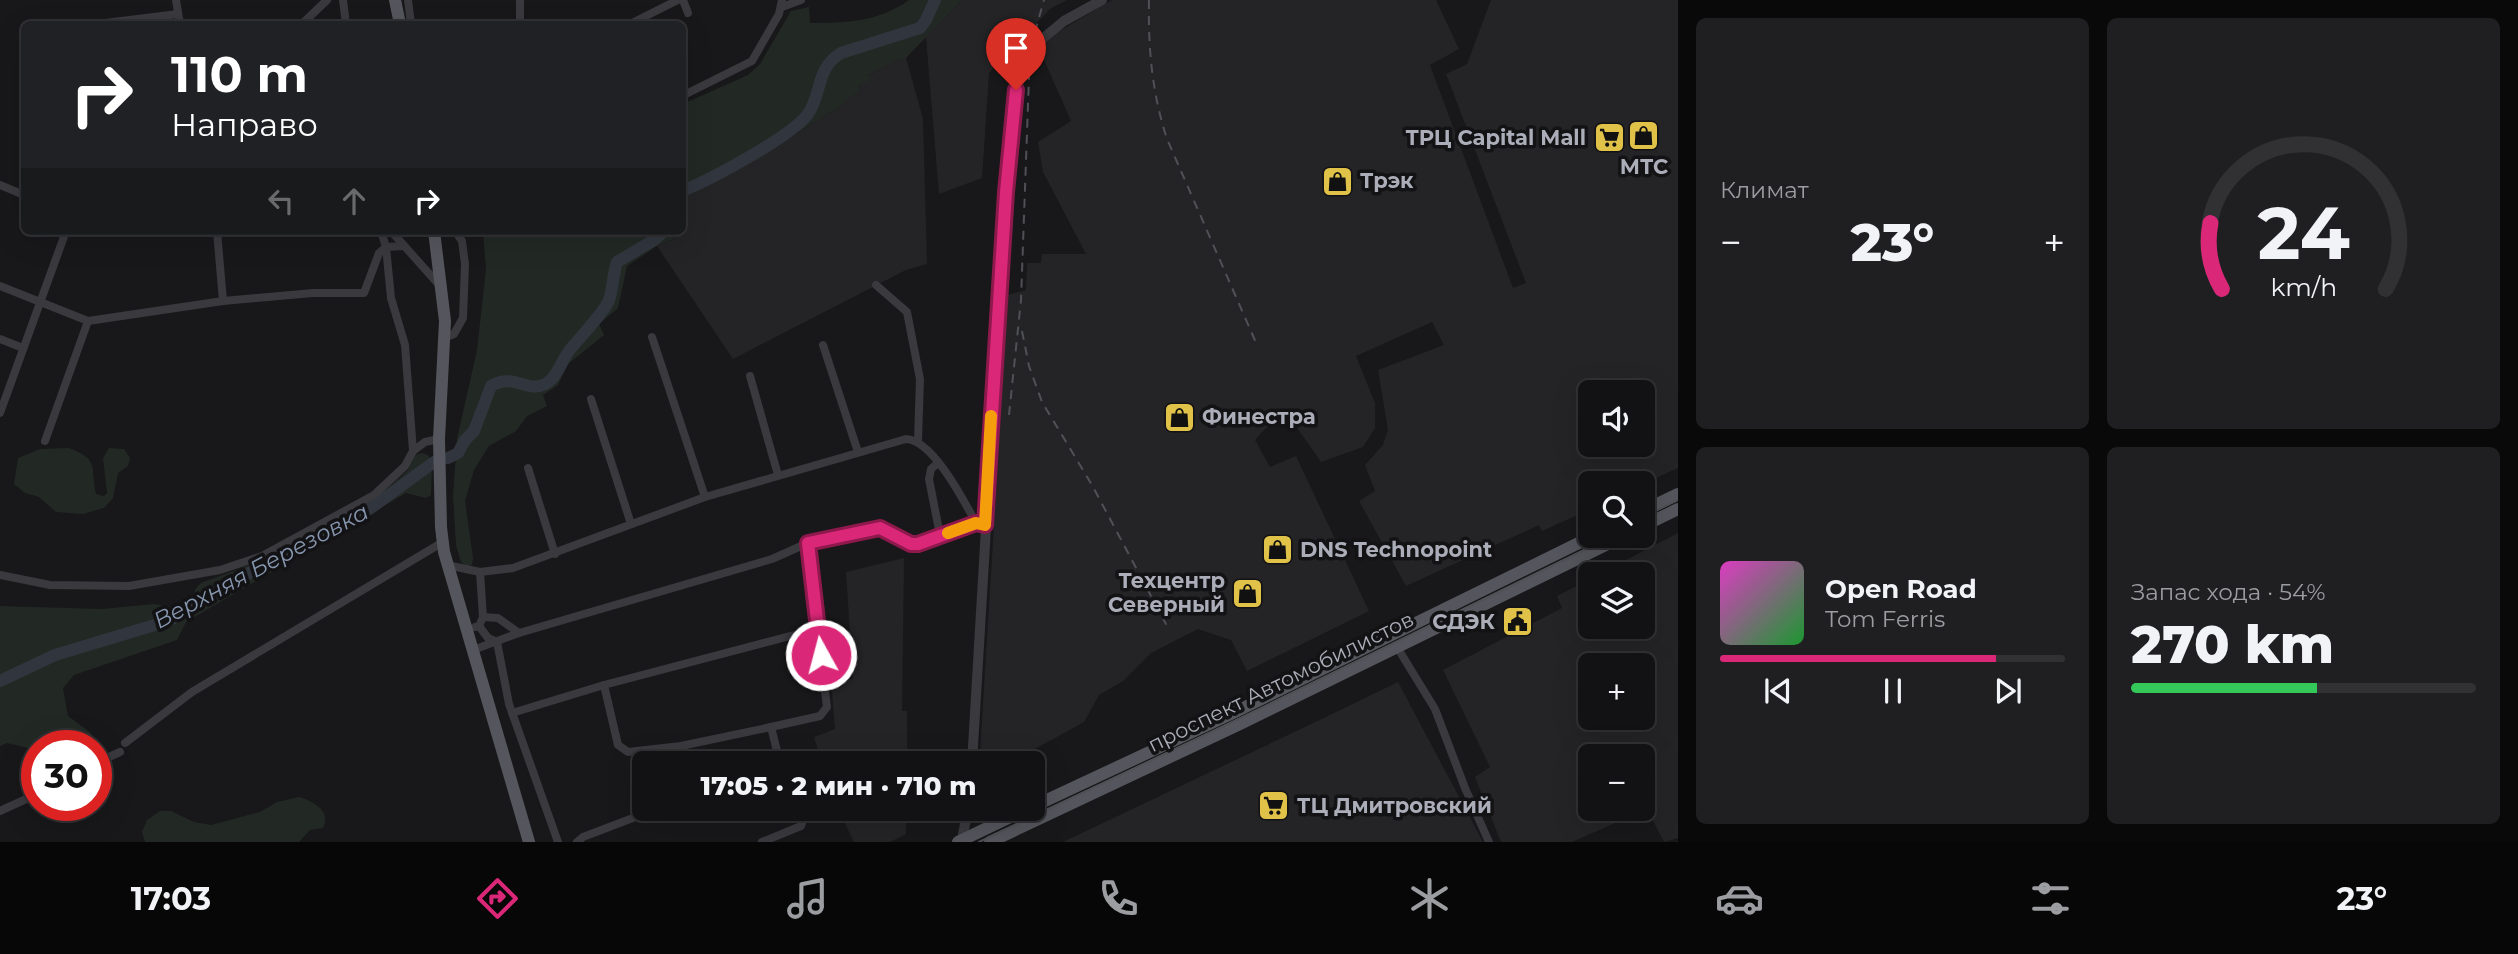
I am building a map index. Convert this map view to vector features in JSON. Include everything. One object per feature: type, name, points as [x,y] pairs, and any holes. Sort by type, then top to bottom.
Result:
[{"type":"main road","points":[[396,0],[400,21]]},
{"type":"main road","points":[[435,235],[443,290],[444,338],[439,439],[443,542],[447,565],[473,628],[473,650],[529,842]]},
{"type":"main road","points":[[1655,505],[1678,494]]},
{"type":"main road","points":[[1655,520],[1678,509]]},
{"type":"main road","name":"проспект Автомобилистов","points":[[1045,801],[1235,712],[1578,543]]},
{"type":"main road","name":"проспект Автомобилистов","points":[[990,842],[1600,548]]},
{"type":"main road","name":"проспект Автомобилистов","points":[[961,841],[1003,821]]},
{"type":"street","points":[[176,0],[179,21]]},
{"type":"street","points":[[305,21],[327,0]]},
{"type":"street","points":[[343,0],[346,21]]},
{"type":"street","points":[[408,0],[411,21]]},
{"type":"street","points":[[520,0],[520,21]]},
{"type":"street","points":[[636,21],[680,0],[688,13]]},
{"type":"street","points":[[686,94],[752,61],[782,3],[801,0]]},
{"type":"street","points":[[972,751],[980,524],[1016,90],[1030,49],[1064,20],[1102,0]]},
{"type":"street","points":[[121,21],[178,14]]},
{"type":"street","points":[[0,185],[21,194]]},
{"type":"street","points":[[0,414],[64,235]]},
{"type":"street","points":[[217,235],[223,301]]},
{"type":"street","points":[[382,235],[386,247],[391,298],[405,345],[413,451]]},
{"type":"street","points":[[394,235],[443,290]]},
{"type":"street","points":[[444,338],[454,334],[463,318],[465,264],[462,241],[458,235]]},
{"type":"street","points":[[0,286],[88,321],[223,301],[313,293],[364,293],[379,253],[386,247],[404,246]]},
{"type":"street","points":[[876,285],[907,312],[919,379],[918,441]]},
{"type":"street","points":[[45,441],[88,321]]},
{"type":"street","points":[[652,337],[705,497]]},
{"type":"street","points":[[0,339],[23,348]]},
{"type":"street","points":[[823,345],[858,452]]},
{"type":"street","points":[[750,376],[778,475]]},
{"type":"street","points":[[591,400],[631,524]]},
{"type":"street","points":[[0,575],[50,584],[128,586],[220,570],[262,556],[374,495],[405,466],[413,451],[425,442],[439,439]]},
{"type":"street","points":[[447,565],[480,572],[513,568],[705,497],[906,439],[918,441],[938,463],[980,524]]},
{"type":"street","points":[[938,463],[931,469],[929,479],[940,535]]},
{"type":"street","points":[[528,468],[555,554]]},
{"type":"street","points":[[473,650],[519,633],[772,559],[808,543],[880,528],[911,544],[980,524]]},
{"type":"street","points":[[125,743],[192,692],[443,542]]},
{"type":"street","points":[[604,685],[618,745],[628,752],[681,746],[825,713],[827,707],[808,543]]},
{"type":"street","points":[[480,572],[483,617],[473,628],[497,642]]},
{"type":"street","points":[[483,617],[498,618],[519,633]]},
{"type":"street","points":[[512,713],[604,685],[817,629]]},
{"type":"street","points":[[497,642],[512,713],[558,842]]},
{"type":"street","points":[[1396,647],[1435,709],[1489,842]]},
{"type":"street","points":[[771,727],[777,751]]},
{"type":"street","points":[[112,756],[120,752]]},
{"type":"street","points":[[0,811],[21,801]]},
{"type":"street","points":[[577,842],[583,837],[632,818]]},
{"type":"street","points":[[762,842],[801,825],[803,821]]},
{"type":"street","points":[[961,841],[965,821]]},
{"type":"shaded area","points":[[909,0],[962,0],[906,58],[868,75],[870,80],[858,86],[860,91],[844,101],[845,104],[737,169],[686,194],[686,103],[748,75],[760,64],[791,11],[809,7],[810,23],[849,22],[874,17]]},
{"type":"shaded area","points":[[962,0],[1067,0],[1051,8],[989,73],[982,178],[939,194],[926,37]]},
{"type":"shaded area","points":[[1112,0],[1436,0],[1459,49],[1430,65],[1513,288],[1526,283],[1446,74],[1467,64],[1491,0],[1678,0],[1678,468],[1655,479],[1655,471],[1578,471],[1578,515],[1542,531],[1539,525],[1406,586],[1359,501],[1375,491],[1365,465],[1383,445],[1388,430],[1378,370],[1444,345],[1432,322],[1356,356],[1375,403],[1375,428],[1363,447],[1321,462],[1291,419],[1266,428],[1255,440],[1270,467],[1296,456],[1369,611],[1247,671],[1231,640],[1198,629],[1151,653],[1123,681],[1099,695],[1084,722],[1031,751],[980,751],[1008,295],[1026,290],[1027,263],[1041,263],[1042,254],[1086,254],[1043,172],[1038,142],[1071,121],[1042,55],[1046,39]]},
{"type":"shaded area","points":[[899,58],[906,58],[923,119],[927,264],[906,270],[733,359],[657,246],[674,239],[675,235],[686,235],[686,194],[737,169],[845,104],[843,101],[860,91],[858,87],[867,76]]},
{"type":"shaded area","points":[[483,235],[675,235],[674,239],[657,246],[627,266],[618,308],[599,324],[604,335],[568,364],[558,385],[543,395],[547,406],[527,416],[516,431],[489,446],[474,470],[465,501],[473,558],[472,565],[466,567],[461,562],[456,545],[453,496],[457,439],[477,350],[486,269]]},
{"type":"shaded area","points":[[69,448],[90,460],[96,494],[104,496],[107,493],[103,458],[109,448],[124,449],[130,458],[128,466],[118,473],[113,498],[104,508],[83,514],[56,512],[39,497],[25,493],[14,484],[18,458],[40,449]]},
{"type":"shaded area","points":[[415,455],[428,455],[432,462],[431,495],[426,498],[406,493],[186,622],[177,640],[74,675],[63,688],[68,716],[87,730],[21,730],[21,746],[7,743],[0,746],[0,606],[102,609],[154,604],[180,608],[189,606],[196,588],[201,583],[263,560],[371,503],[408,470]]},
{"type":"shaded area","points":[[1678,533],[1678,838],[1664,842],[1653,821],[1655,744],[1578,744],[1578,821],[1620,821],[1572,842],[1501,842],[1475,777],[1490,767],[1443,670],[1562,608],[1557,596],[1578,586],[1578,639],[1655,639],[1655,562],[1622,562],[1649,548],[1655,548],[1655,545]]},
{"type":"shaded area","points":[[904,558],[902,711],[907,711],[907,751],[818,751],[814,737],[835,729],[831,680],[853,679],[846,572]]},
{"type":"shaded area","points":[[1398,682],[1483,842],[1063,842],[1328,716]]},
{"type":"shaded area","points":[[299,797],[320,808],[325,822],[323,828],[310,830],[299,842],[145,842],[142,832],[147,820],[160,811],[171,811],[194,822],[211,825],[260,812],[277,802]]},
{"type":"shaded area","points":[[844,821],[906,821],[906,834],[890,842],[854,842]]},
{"type":"waterway","points":[[686,189],[730,168],[786,134],[808,114],[823,74],[833,59],[841,53],[920,28],[935,0]]},
{"type":"waterway","points":[[448,458],[458,453],[474,431],[491,386],[506,381],[537,387],[548,383],[569,351],[607,305],[617,262],[660,235]]},
{"type":"waterway","name":"Верхняя Березовка","points":[[0,681],[55,655],[168,621],[256,569],[371,508],[434,462]]},
{"type":"tram line","points":[[1655,511],[1678,500]]},
{"type":"tram line","points":[[979,842],[1589,548]]},
{"type":"railway","points":[[1009,415],[1021,300],[1030,49],[1044,0]]},
{"type":"railway","points":[[1149,0],[1152,70],[1167,139],[1257,345]]},
{"type":"railway","points":[[1022,331],[1029,366],[1042,402],[1092,485],[1168,628]]},
{"type":"slow traffic","points":[[948,533],[976,523],[985,525],[991,416]]},
{"type":"place","name":"МТС","points":[[1644,135]]},
{"type":"place","name":"ТРЦ Capital Mall","points":[[1609,138]]},
{"type":"place","name":"Трэк","points":[[1337,181]]},
{"type":"place","name":"Финестра","points":[[1179,417]]},
{"type":"place","name":"DNS Technopoint","points":[[1277,550]]},
{"type":"place","name":"Техцентр Северный","points":[[1248,593]]},
{"type":"place","name":"СДЭК","points":[[1518,622]]},
{"type":"place","name":"ТЦ Дмитровский","points":[[1274,806]]},
{"type":"route","points":[[821,655],[808,543],[880,528],[911,544],[918,544],[976,523],[985,525],[1006,192],[1016,90]]}]
